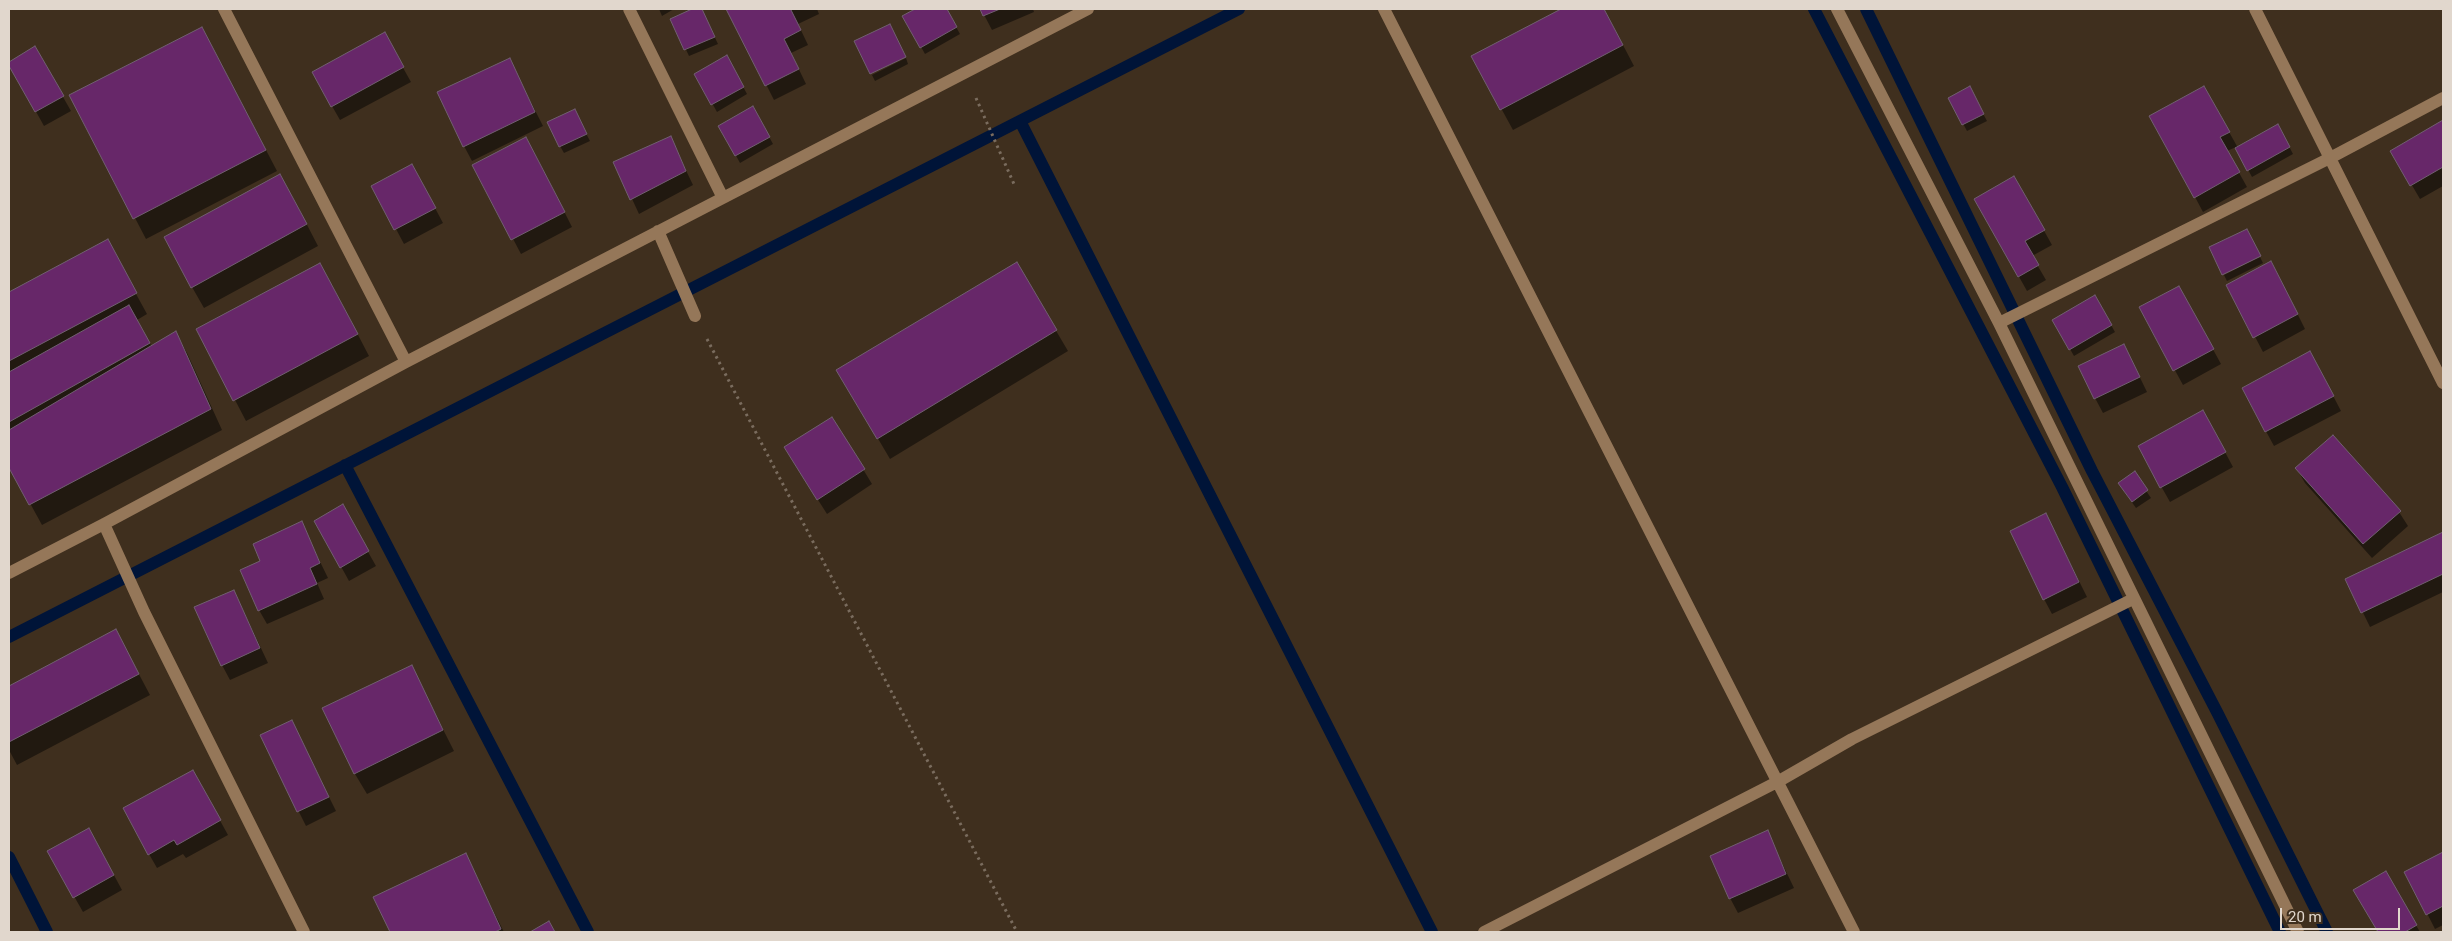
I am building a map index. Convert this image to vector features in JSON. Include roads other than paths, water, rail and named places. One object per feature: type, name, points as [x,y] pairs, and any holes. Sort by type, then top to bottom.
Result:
[{"type":"street","points":[[224,9],[406,362]]},
{"type":"street","points":[[629,9],[723,198]]},
{"type":"street","points":[[9,573],[406,362],[1088,9]]},
{"type":"street","points":[[1384,9],[1779,781],[1854,932]]},
{"type":"street","points":[[1837,9],[1999,323],[2298,932]]},
{"type":"street","points":[[2255,9],[2443,383]]},
{"type":"street","points":[[1999,323],[2330,158],[2443,98]]},
{"type":"street","points":[[658,231],[695,316]]},
{"type":"street","points":[[104,524],[128,573],[144,612],[304,932]]},
{"type":"street","points":[[1484,932],[1779,781],[1852,739],[2133,599]]},
{"type":"waterway","points":[[9,637],[1239,9]]},
{"type":"waterway","points":[[1814,9],[2062,487],[2280,932]]},
{"type":"waterway","points":[[1866,9],[2092,471],[2218,714],[2327,932]]},
{"type":"waterway","points":[[1020,121],[1432,932]]},
{"type":"waterway","points":[[345,465],[588,932]]},
{"type":"waterway","points":[[9,857],[47,932]]}]
